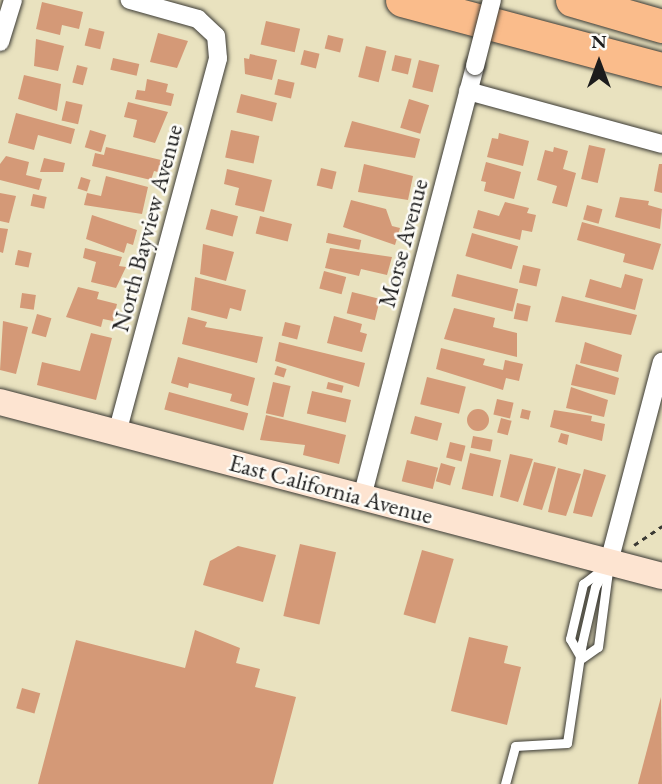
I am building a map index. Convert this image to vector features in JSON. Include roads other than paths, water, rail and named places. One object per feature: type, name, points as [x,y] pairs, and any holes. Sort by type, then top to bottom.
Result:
[{"type":"highway","points":[[402,0],[660,69]]},
{"type":"highway","points":[[576,1],[662,16]]},
{"type":"highway","points":[[576,1],[662,26]]},
{"type":"street","points":[[0,42],[13,0]]},
{"type":"street","name":"North Bayview Avenue","points":[[117,432],[218,58],[216,36],[198,19],[130,0]]},
{"type":"street","name":"Morse Avenue","points":[[362,498],[492,0]]},
{"type":"street","points":[[468,91],[662,144]]},
{"type":"street","points":[[609,562],[662,362]]},
{"type":"street","name":"East California Avenue","points":[[0,402],[662,576]]},
{"type":"lane","points":[[582,658],[570,639],[583,584],[609,562]]},
{"type":"lane","points":[[505,784],[515,746],[568,743],[569,709],[582,658],[598,647],[609,562]]}]
